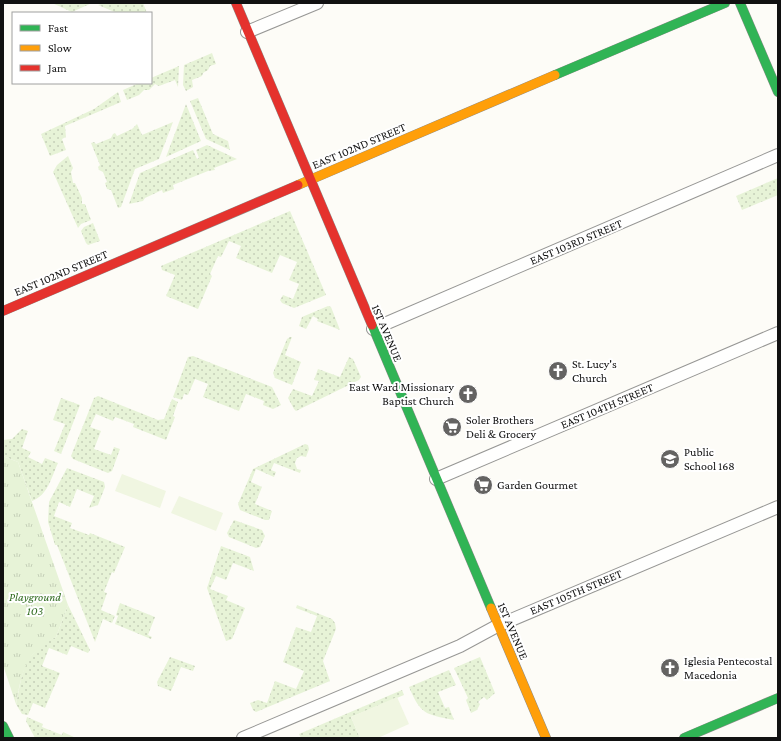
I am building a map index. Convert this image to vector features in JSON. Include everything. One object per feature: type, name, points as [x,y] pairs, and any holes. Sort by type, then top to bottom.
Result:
[{"type":"main road","name":"1ST AVENUE","points":[[236,3],[309,180],[546,738]]},
{"type":"main road","name":"EAST 102ND STREET","points":[[3,311],[725,3]]},
{"type":"main road","points":[[740,3],[778,92]]},
{"type":"main road","points":[[684,738],[778,698]]},
{"type":"main road","points":[[3,726],[9,738]]},
{"type":"street","points":[[247,32],[317,3]]},
{"type":"street","name":"EAST 103RD STREET","points":[[373,329],[778,155]]},
{"type":"street","name":"EAST 104TH STREET","points":[[436,479],[778,333]]},
{"type":"street","name":"EAST 105TH STREET","points":[[243,738],[460,646],[498,626],[778,507]]},
{"type":"green space","points":[[52,3],[92,3],[72,12]]},
{"type":"green space","points":[[104,3],[143,3],[147,12],[115,12],[98,5]]},
{"type":"green space","points":[[212,53],[216,64],[210,66],[202,76],[192,80],[193,87],[186,91],[183,85],[184,65]]},
{"type":"green space","points":[[179,66],[178,87],[175,80],[159,86],[155,84],[149,90],[144,90],[139,95],[127,100],[123,90],[137,84],[152,84],[152,78]]},
{"type":"green space","points":[[118,92],[121,102],[65,126],[66,137],[62,139],[66,150],[50,156],[41,134],[94,109]]},
{"type":"green space","points":[[198,98],[213,134],[228,141],[230,150],[206,139],[190,101]]},
{"type":"green space","points":[[186,104],[201,141],[166,157]]},
{"type":"green space","points":[[173,122],[159,159],[135,169],[121,207],[118,208],[111,190],[107,189],[105,183],[107,182],[103,172],[99,170],[98,167],[100,165],[91,143],[94,142],[96,144],[111,138],[115,133],[117,136],[132,129],[137,124],[142,135]]},
{"type":"green space","points":[[207,145],[237,159],[214,168],[215,170],[208,171],[173,185],[174,189],[163,193],[162,190],[145,198],[143,201],[129,204],[140,173],[193,150],[197,159],[199,158],[196,150]]},
{"type":"green space","points":[[68,156],[73,168],[71,172],[73,183],[75,183],[82,198],[82,204],[85,204],[91,220],[81,224],[78,228],[53,172],[57,165]]},
{"type":"green space","points":[[778,178],[778,195],[742,210],[736,196]]},
{"type":"green space","points":[[290,211],[326,295],[294,308],[282,303],[280,300],[283,295],[293,299],[299,284],[289,280],[297,262],[280,255],[272,273],[236,258],[241,246],[229,241],[221,257],[218,256],[210,274],[212,276],[198,309],[166,296],[175,275],[162,270],[161,266]]},
{"type":"green space","points":[[93,223],[100,241],[88,245],[81,231],[84,227]]},
{"type":"green space","points":[[328,306],[331,307],[340,330],[317,321],[318,319],[313,316],[306,329],[299,326],[302,317]]},
{"type":"green space","points":[[292,337],[285,355],[301,362],[292,385],[275,378],[273,373],[287,339]]},
{"type":"green space","points":[[193,356],[272,387],[281,405],[273,409],[263,405],[264,401],[246,394],[239,411],[203,397],[208,384],[195,379],[188,395],[184,394],[182,400],[173,397],[188,357]]},
{"type":"green space","points":[[349,357],[353,359],[361,377],[359,380],[296,411],[294,409],[288,398],[293,389],[312,396],[319,381],[314,380],[318,369],[340,377]]},
{"type":"green space","points":[[98,396],[158,420],[164,419],[172,399],[178,402],[173,416],[175,417],[166,440],[133,427],[134,424],[115,417],[113,421],[96,414],[90,427],[101,431],[94,449],[111,455],[114,447],[120,449],[112,471],[108,473],[73,459],[71,456],[94,398]]},
{"type":"green space","points":[[61,398],[80,405],[61,454],[54,451],[65,424],[53,420]]},
{"type":"green space","points":[[22,429],[28,431],[22,448],[31,452],[28,457],[42,464],[45,458],[58,463],[51,480],[42,495],[32,501],[18,462],[3,456],[3,440],[12,439]]},
{"type":"green space","points":[[305,444],[308,445],[309,449],[306,457],[301,456],[297,458],[295,463],[297,469],[301,470],[300,473],[274,463],[271,470],[276,472],[274,477],[256,469],[251,482],[262,487],[255,504],[272,511],[269,520],[265,520],[240,510],[238,504],[253,469]]},
{"type":"green space","name":"Playground 103","points":[[3,456],[18,462],[68,605],[56,637],[38,649],[31,656],[20,682],[16,704],[3,665]]},
{"type":"green space","points":[[67,468],[104,482],[105,487],[98,505],[89,508],[94,496],[77,489],[70,507],[59,502],[54,516],[72,523],[70,528],[89,535],[90,533],[125,547],[114,573],[112,572],[104,592],[107,593],[101,610],[115,616],[112,623],[103,619],[95,642],[57,545],[55,545],[48,522],[49,502]]},
{"type":"green space","points":[[122,474],[166,491],[160,508],[115,491]]},
{"type":"green space","points":[[179,496],[223,513],[216,531],[171,513]]},
{"type":"green space","points":[[234,520],[262,530],[265,536],[260,547],[256,548],[229,537],[227,533]]},
{"type":"green space","points":[[221,546],[250,557],[254,571],[233,563],[226,580],[216,576],[210,589],[228,596],[226,600],[245,608],[232,639],[226,641],[207,588]]},
{"type":"green space","points":[[120,603],[155,617],[148,635],[152,637],[151,639],[115,624]]},
{"type":"green space","points":[[68,605],[90,650],[88,653],[71,646],[67,655],[49,648],[42,666],[60,673],[45,708],[33,703],[28,715],[22,714],[16,704],[26,662],[42,643],[56,637]]},
{"type":"green space","points":[[297,605],[332,619],[335,623],[336,629],[323,661],[330,681],[256,712],[253,710],[250,703],[258,700],[267,703],[275,681],[296,689],[304,671],[283,662],[296,627],[311,632],[317,616],[296,608]]},
{"type":"green space","points":[[170,657],[195,666],[193,671],[181,667],[171,691],[158,686],[157,682]]},
{"type":"green space","points":[[480,657],[495,693],[487,700],[484,697],[478,702],[480,704],[477,710],[471,713],[466,700],[468,698],[454,668]]},
{"type":"green space","points":[[449,670],[456,685],[438,692],[445,708],[449,707],[454,720],[425,712],[417,703],[409,687]]},
{"type":"green space","points":[[402,690],[404,695],[351,717],[360,738],[301,738],[299,734]]},
{"type":"green space","points":[[397,697],[409,724],[378,738],[360,738],[351,717]]},
{"type":"green space","points":[[27,717],[43,724],[42,727],[62,735],[63,732],[76,738],[35,738],[26,721]]},
{"type":"traffic: fast","points":[[555,75],[725,3]]},
{"type":"traffic: fast","points":[[740,3],[778,92]]},
{"type":"traffic: fast","points":[[372,325],[491,608]]},
{"type":"traffic: fast","points":[[684,738],[778,698]]},
{"type":"traffic: fast","points":[[3,726],[9,738]]},
{"type":"traffic: slow","points":[[298,185],[555,75]]},
{"type":"traffic: slow","points":[[491,608],[546,738]]},
{"type":"traffic: jam","points":[[236,3],[372,325]]},
{"type":"traffic: jam","points":[[3,311],[298,185]]},
{"type":"place","name":"St. Lucy's Church","points":[[558,371]]},
{"type":"place","name":"East Ward Missionary Baptist Church","points":[[468,394]]},
{"type":"place","name":"Soler Brothers Deli & Grocery","points":[[452,427]]},
{"type":"place","name":"Public School 168","points":[[670,459]]},
{"type":"place","name":"Garden Gourmet","points":[[483,485]]},
{"type":"place","name":"Iglesia Pentecostal Macedonia","points":[[670,668]]}]
